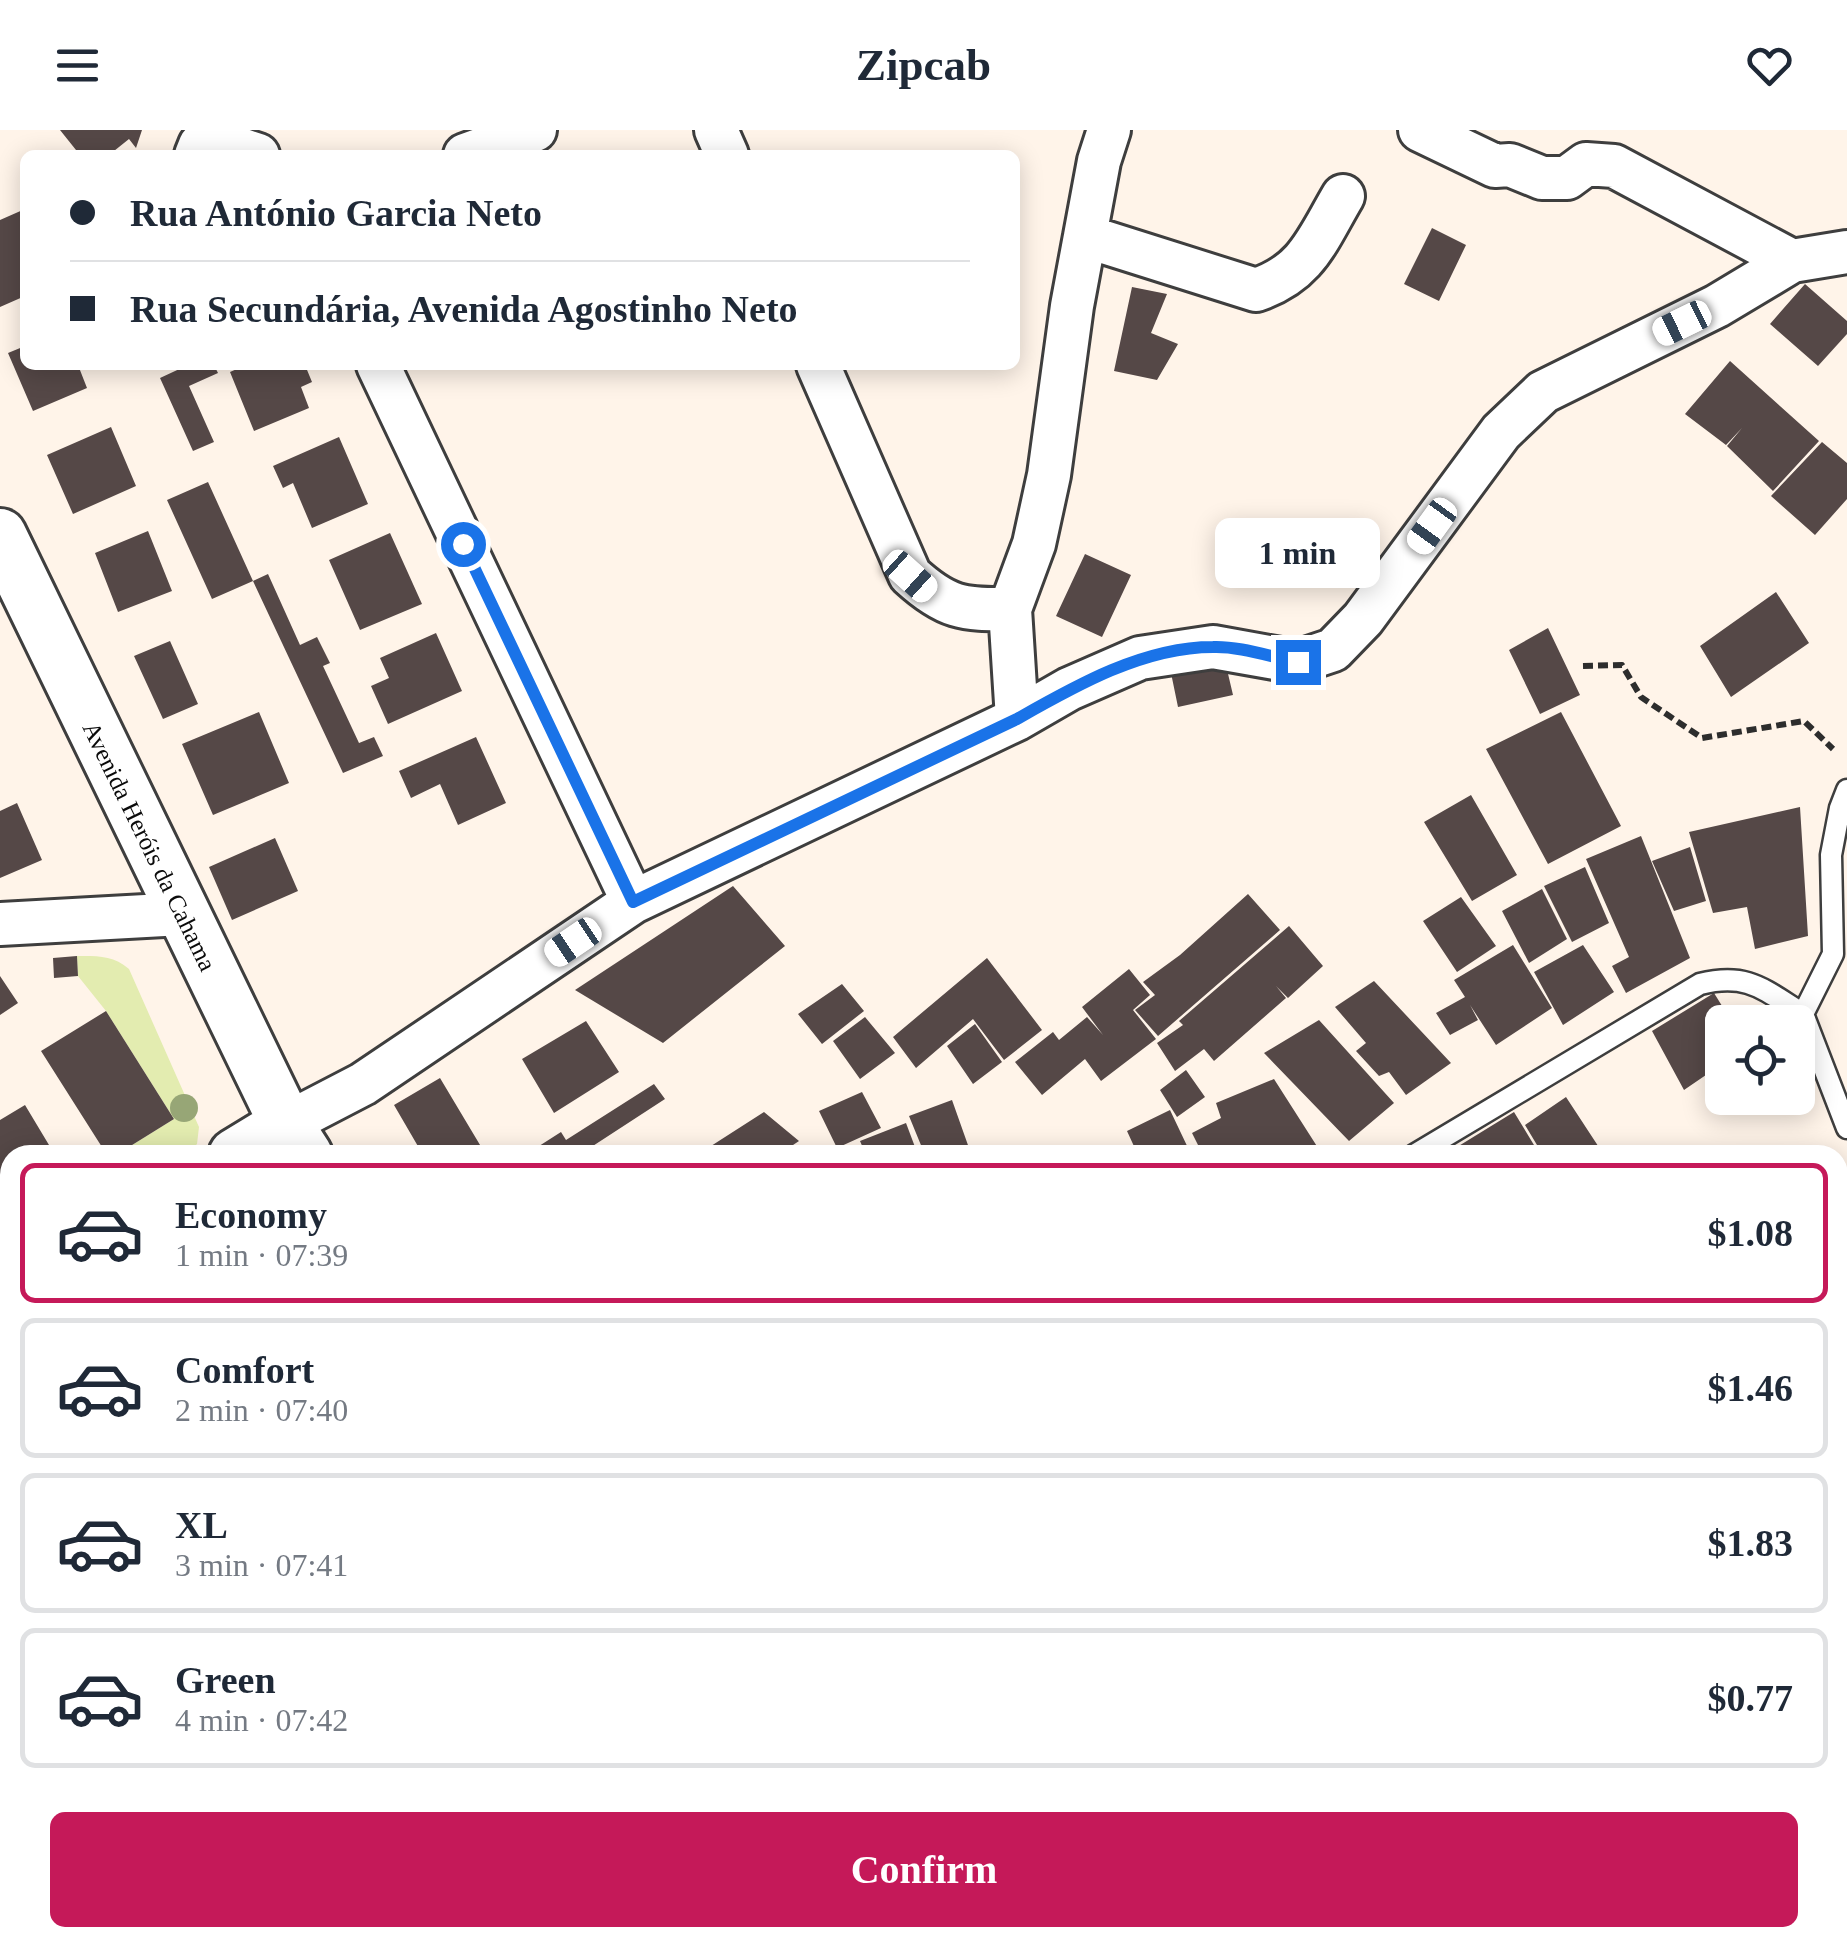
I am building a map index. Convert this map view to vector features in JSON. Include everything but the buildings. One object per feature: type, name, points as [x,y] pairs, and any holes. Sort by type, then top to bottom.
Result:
[{"type":"street","points":[[479,150],[535,130]]},
{"type":"street","points":[[1017,719],[1010,609],[1034,544],[1049,475],[1084,236],[1108,130]]},
{"type":"street","points":[[1420,130],[1494,166],[1510,164],[1542,178],[1567,178],[1586,164],[1614,166],[1792,261]]},
{"type":"street","points":[[205,141],[239,150]]},
{"type":"street","points":[[1084,236],[1256,290],[1277,283],[1302,266],[1343,196]]},
{"type":"street","points":[[296,1139],[363,1084],[633,902],[1017,719],[1069,689],[1140,658],[1214,646],[1298,662],[1333,650],[1364,619],[1501,432],[1543,392],[1717,306],[1792,261],[1847,252]]},
{"type":"street","points":[[380,370],[633,902]]},
{"type":"street","points":[[820,370],[910,576],[933,596],[963,610],[1010,609]]},
{"type":"street","name":"Avenida Heróis da Cahama","points":[[0,535],[182,914],[296,1139]]},
{"type":"street","points":[[0,924],[182,914]]},
{"type":"lane","points":[[1808,1005],[1833,954],[1840,808],[1847,790]]},
{"type":"lane","points":[[1431,1145],[1700,984],[1726,978],[1746,982],[1787,1005]]},
{"type":"lane","points":[[1815,1045],[1847,1128]]},
{"type":"path","points":[[1582,666],[1622,665],[1642,697],[1702,738],[1804,721],[1832,748]]},
{"type":"green space","points":[[77,956],[111,959],[129,969],[199,1127],[196,1145],[132,1145],[174,1119],[106,1011],[78,976]]},
{"type":"route","points":[[463,544],[633,902],[1140,658],[1214,646],[1298,662]]}]
